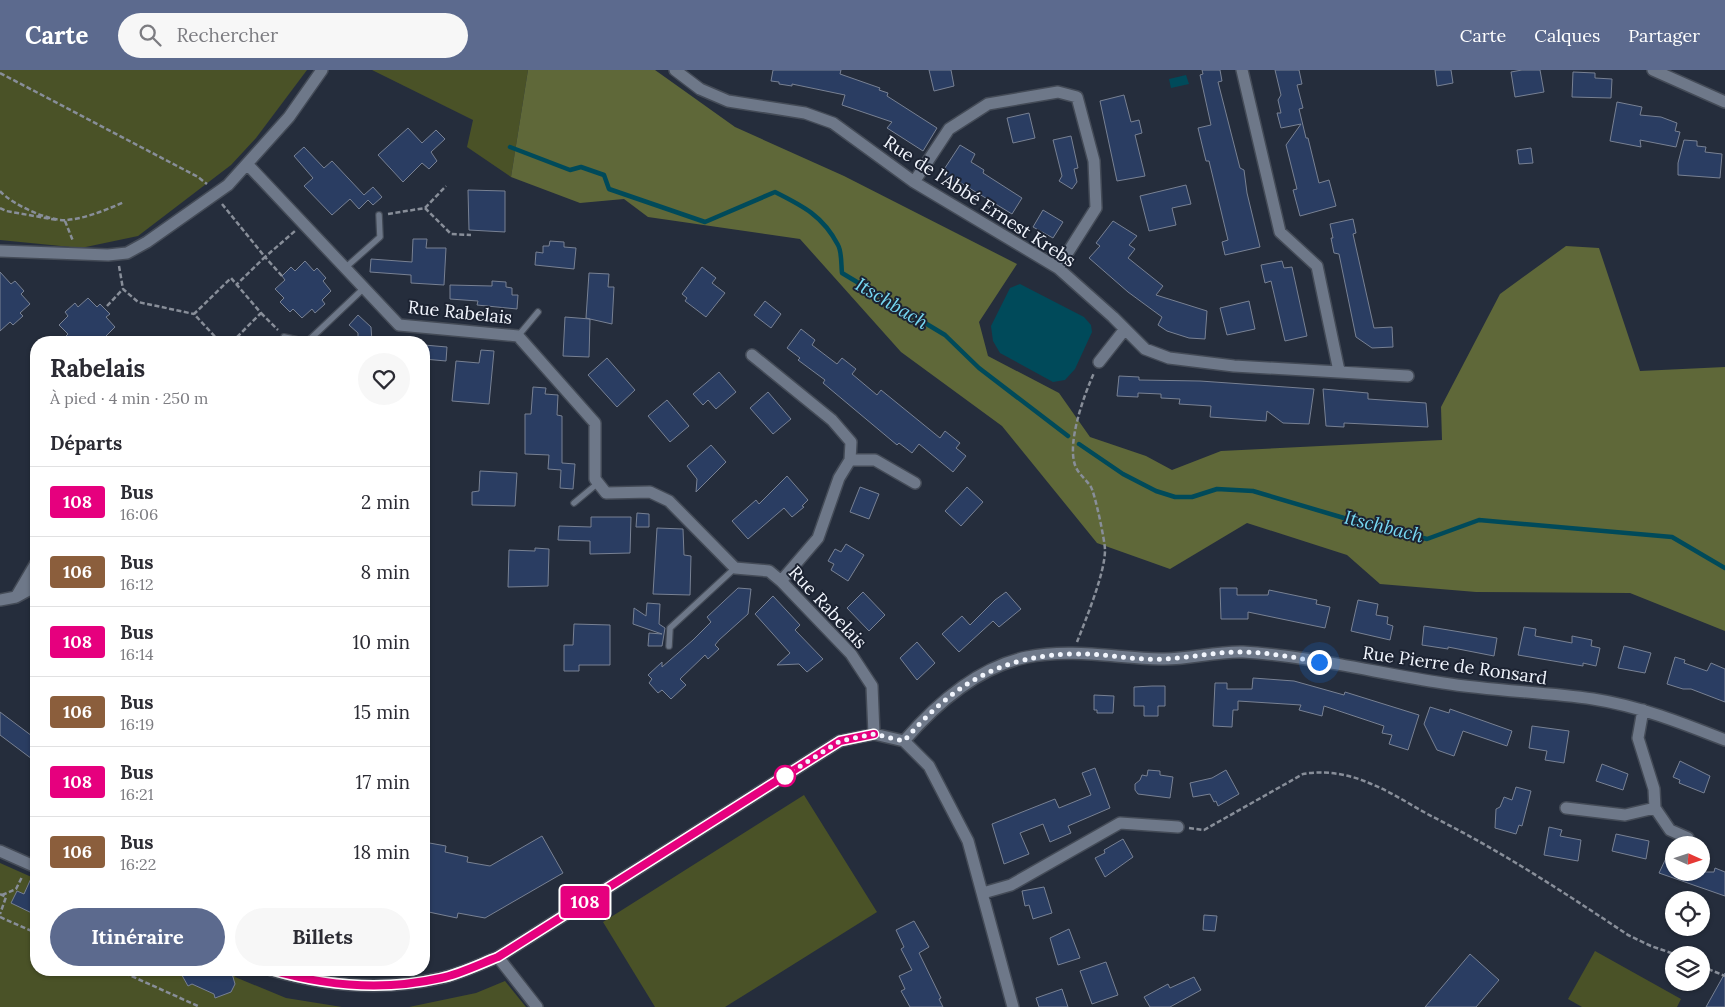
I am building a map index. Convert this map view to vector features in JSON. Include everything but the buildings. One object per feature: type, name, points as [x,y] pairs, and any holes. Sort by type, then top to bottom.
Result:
[{"type":"street","points":[[0,251],[78,255],[117,254],[127,253],[147,242],[216,194],[248,165],[289,117],[322,70]]},
{"type":"street","name":"Rue de l'Abbé Ernest Krebs","points":[[674,70],[700,89],[728,101],[805,114],[833,123],[914,182],[1058,268],[1145,349],[1169,358],[1234,366],[1408,376]]},
{"type":"street","points":[[1242,70],[1280,232],[1317,266],[1339,371]]},
{"type":"street","points":[[1653,70],[1725,102]]},
{"type":"street","points":[[914,182],[949,129],[988,104],[1058,92],[1077,97],[1094,161],[1096,208],[1058,268]]},
{"type":"street","name":"Rue Rabelais","points":[[248,165],[399,325],[518,336],[595,423],[595,480],[598,483]]},
{"type":"street","points":[[1099,362],[1125,329]]},
{"type":"street","points":[[752,355],[832,420],[851,442],[850,460],[839,478],[818,538],[781,581]]},
{"type":"street","points":[[850,460],[875,460],[915,483]]},
{"type":"street","points":[[598,483],[606,493],[650,492],[669,501],[735,568]]},
{"type":"street","name":"Rue Rabelais","points":[[735,568],[769,571],[781,581],[851,654],[872,686],[874,734]]},
{"type":"street","points":[[16,597],[30,572]]},
{"type":"street","points":[[0,600],[16,597],[30,589]]},
{"type":"street","name":"Rue Pierre de Ronsard","points":[[904,741],[945,699],[984,673],[1027,657],[1073,654],[1163,659],[1239,652],[1284,656],[1456,685],[1594,699],[1644,710],[1676,720],[1725,740]]},
{"type":"street","points":[[1644,710],[1638,738],[1654,789],[1655,808],[1670,830],[1684,836]]},
{"type":"street","points":[[293,976],[347,986],[395,984],[441,978],[498,957],[840,741],[874,734],[904,741],[929,766],[968,841],[1013,1007]]},
{"type":"street","points":[[1566,808],[1625,815],[1655,808]]},
{"type":"street","points":[[983,893],[1011,884],[1120,823],[1178,827]]},
{"type":"street","points":[[0,851],[30,865]]},
{"type":"street","points":[[498,957],[538,1007]]},
{"type":"lane","points":[[344,268],[380,237],[379,215]]},
{"type":"lane","points":[[313,336],[364,288]]},
{"type":"lane","points":[[518,336],[538,312]]},
{"type":"lane","points":[[574,504],[598,483]]},
{"type":"lane","points":[[669,646],[670,628],[735,568]]},
{"type":"path","points":[[0,73],[198,177],[216,194],[282,276]]},
{"type":"path","points":[[379,215],[424,208],[446,186]]},
{"type":"path","points":[[0,191],[8,199],[33,212],[65,221]]},
{"type":"path","points":[[0,208],[6,211],[65,221],[105,211],[124,202]]},
{"type":"path","points":[[424,208],[451,234],[471,235]]},
{"type":"path","points":[[65,221],[78,255]]},
{"type":"path","points":[[236,285],[304,223]]},
{"type":"path","points":[[117,254],[123,289],[138,302],[194,314],[214,336]]},
{"type":"path","points":[[194,314],[230,278],[283,336]]},
{"type":"path","points":[[107,306],[123,289]]},
{"type":"path","points":[[238,336],[261,313]]},
{"type":"path","points":[[1073,654],[1088,613],[1105,551],[1104,536],[1091,487],[1075,465],[1072,449],[1088,386],[1099,362]]},
{"type":"path","points":[[1178,827],[1204,830],[1303,774],[1318,771],[1369,782],[1488,845],[1628,935],[1665,951]]},
{"type":"path","points":[[1,894],[16,888],[22,877]]},
{"type":"path","points":[[1,894],[6,897],[0,916],[30,931]]},
{"type":"path","points":[[1710,970],[1725,976]]},
{"type":"path","points":[[131,976],[200,1007]]},
{"type":"green space","points":[[0,70],[307,70],[256,138],[231,165],[138,236],[81,248],[0,240]]},
{"type":"green space","points":[[372,70],[528,70],[511,177],[467,147],[473,120]]},
{"type":"green space","points":[[528,70],[655,70],[735,127],[844,176],[1017,264],[979,322],[988,356],[1059,393],[1090,437],[1146,456],[1172,470],[1221,451],[1442,440],[1441,407],[1500,294],[1566,246],[1599,248],[1640,371],[1725,367],[1725,631],[1630,593],[1476,592],[1380,584],[1347,555],[1247,523],[1170,569],[1097,543],[1002,426],[901,352],[800,239],[648,217],[624,199],[580,203],[511,177]]},
{"type":"green space","points":[[804,795],[877,912],[725,1007],[655,1007],[603,922]]},
{"type":"green space","points":[[0,863],[30,876],[30,976],[235,976],[286,998],[342,1007],[0,1007]]},
{"type":"green space","points":[[1595,951],[1681,999],[1677,1007],[1582,1007],[1568,999]]},
{"type":"green space","points":[[505,981],[526,1007],[409,1007],[476,993]]},
{"type":"water","points":[[1186,75],[1189,84],[1171,88],[1169,79]]},
{"type":"water","points":[[1020,284],[1084,317],[1091,325],[1092,332],[1075,369],[1065,380],[1053,382],[1000,353],[993,341],[991,326],[1010,288]]},
{"type":"waterway","name":"Itschbach","points":[[510,147],[570,170],[581,167],[604,175],[609,189],[705,222],[775,192],[785,197],[803,207],[826,226],[839,248],[842,273],[945,335],[979,368],[1068,436]]},
{"type":"waterway","name":"Itschbach","points":[[1079,444],[1123,474],[1156,491],[1175,497],[1192,497],[1217,489],[1253,491],[1344,518],[1427,539],[1479,520],[1672,537],[1725,568]]},
{"type":"bus line","name":"108","points":[[293,976],[347,986],[395,984],[441,978],[498,957],[840,741],[874,734]]},
{"type":"route","points":[[785,776],[840,741],[874,734],[904,741],[945,699],[984,673],[1027,657],[1077,654],[1163,659],[1239,652],[1284,656],[1319,662]]}]
